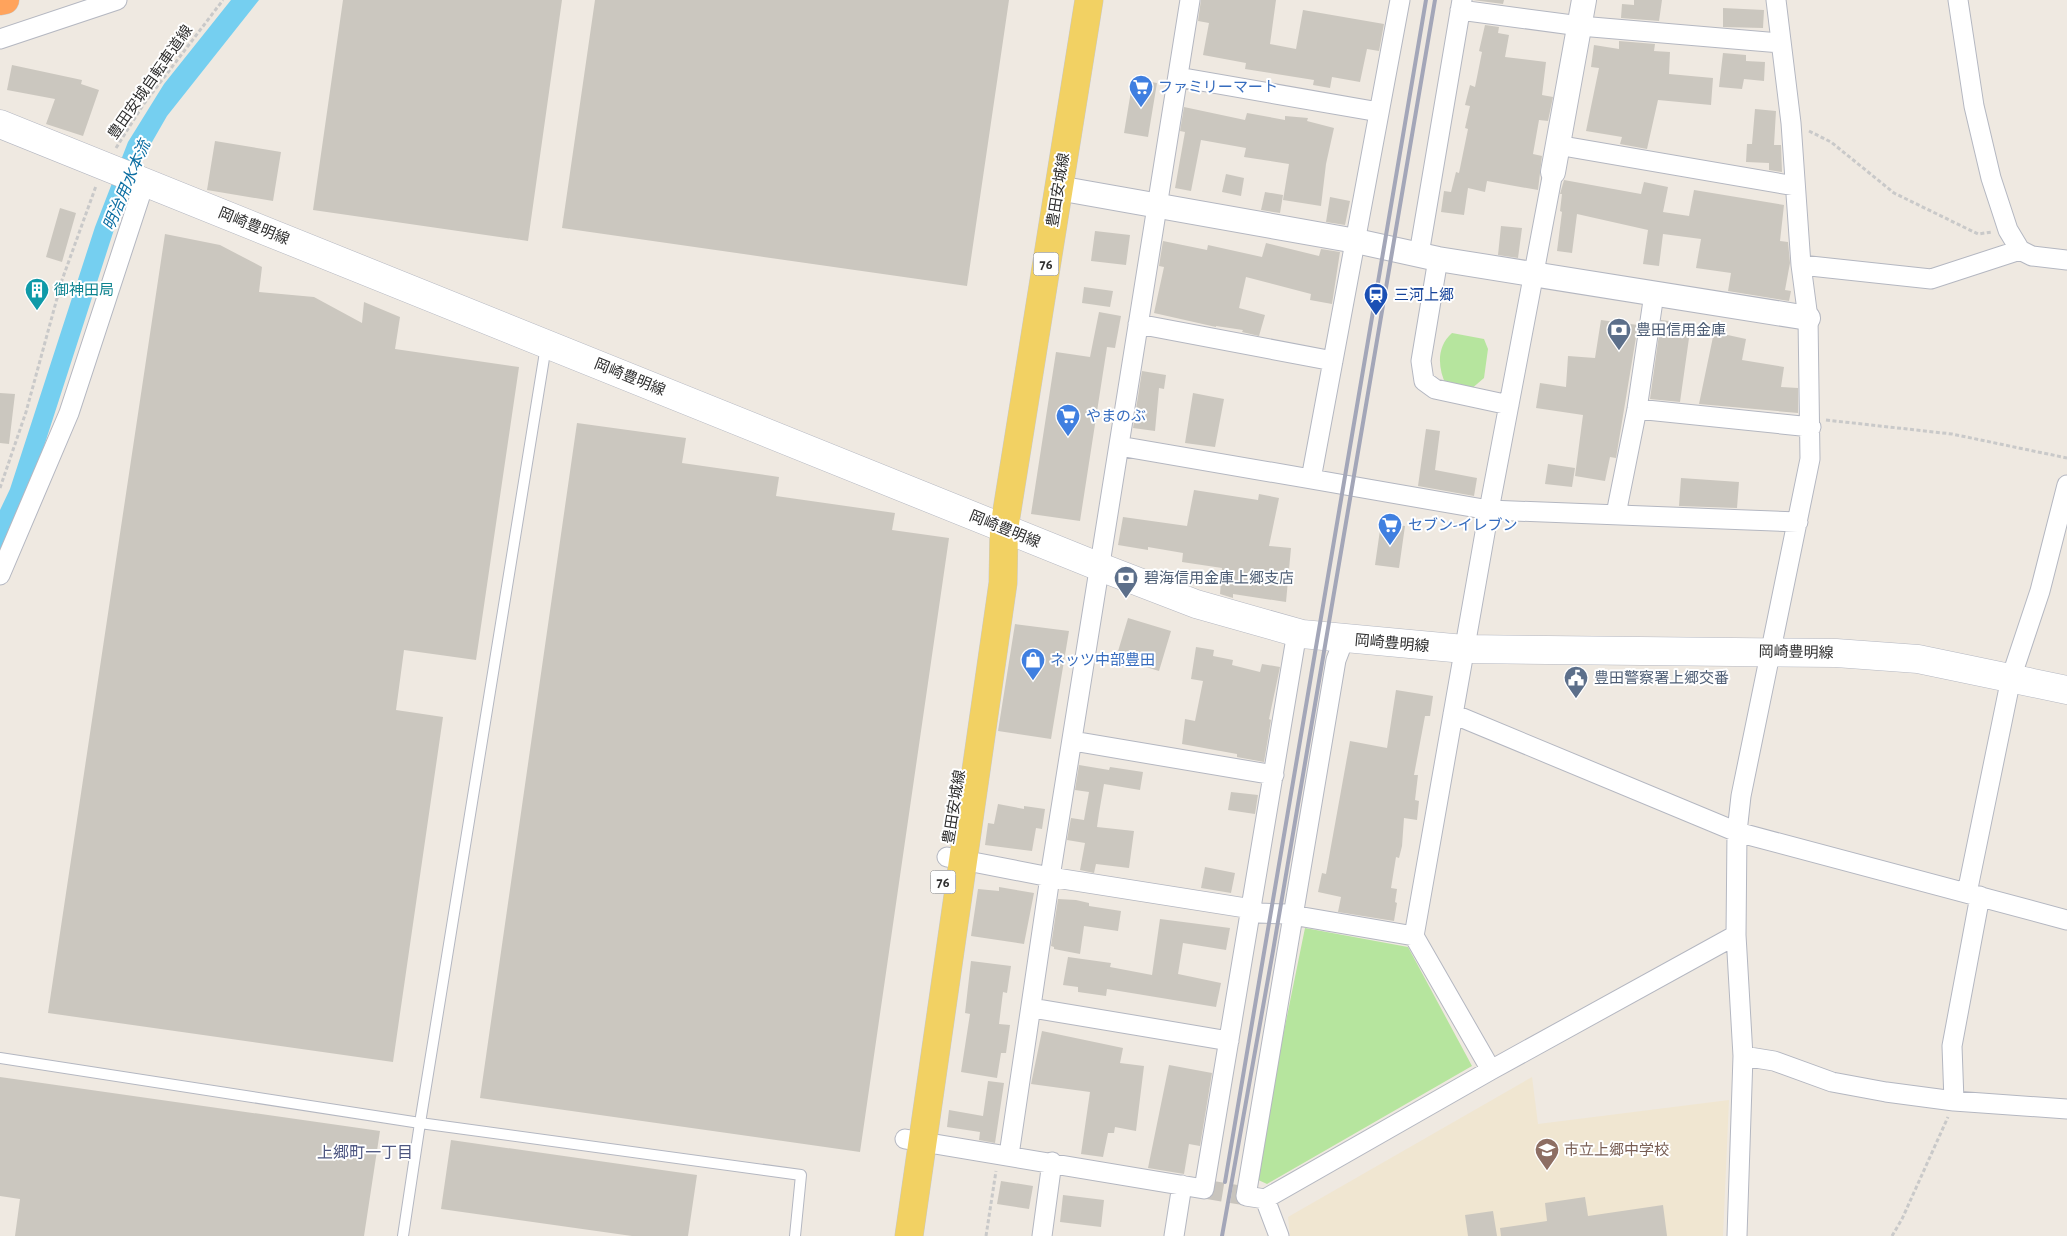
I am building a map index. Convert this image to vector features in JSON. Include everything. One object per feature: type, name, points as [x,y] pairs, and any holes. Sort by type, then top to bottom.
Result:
[{"type":"highway","points":[[0,1],[5,0]]},
{"type":"main road","name":"豊田安城線","points":[[909,1236],[914,1140],[956,858],[990,576],[1004,529],[1090,0]]},
{"type":"main road","name":"岡崎豊明線","points":[[0,124],[1100,567],[1196,604],[1297,632],[1344,639],[1464,649],[1772,651],[1836,653],[1918,659],[2067,690]]},
{"type":"main road","name":"豊田安城線","points":[[890,1236],[914,1140]]},
{"type":"street","points":[[0,39],[117,0]]},
{"type":"street","points":[[1004,1154],[1032,1008],[1050,877],[1190,0]]},
{"type":"street","points":[[1312,479],[1400,0]]},
{"type":"street","points":[[1491,1070],[1414,936],[1489,510],[1584,0]]},
{"type":"street","points":[[1736,1236],[1743,1056],[1736,935],[1737,832],[1741,796],[1810,459],[1808,318],[1801,264],[1791,123],[1776,0]]},
{"type":"street","points":[[1958,0],[1974,106],[1991,178],[2008,230],[2020,250],[2032,256],[2067,260]]},
{"type":"street","points":[[1509,405],[1435,389],[1424,381],[1421,361],[1429,256],[1461,5],[1580,26],[1781,43]]},
{"type":"street","points":[[1178,77],[1379,112]]},
{"type":"street","points":[[1558,146],[1795,186]]},
{"type":"street","points":[[0,575],[69,413],[142,180]]},
{"type":"street","points":[[1058,188],[1356,241],[1429,256],[1808,318]]},
{"type":"street","points":[[1801,264],[1931,279],[2020,250]]},
{"type":"street","points":[[1616,514],[1637,409],[1654,294]]},
{"type":"street","points":[[1138,324],[1333,361]]},
{"type":"street","points":[[1637,409],[1811,428]]},
{"type":"street","points":[[1119,446],[1489,510],[1798,522]]},
{"type":"street","points":[[1954,1101],[1952,1046],[1973,895],[2011,678],[2040,591],[2067,485]]},
{"type":"street","points":[[914,1140],[1204,1188],[1297,632]]},
{"type":"street","points":[[1344,639],[1336,660],[1246,1196],[1265,1199],[1491,1070],[1736,935]]},
{"type":"street","points":[[1453,714],[1737,832],[2067,920]]},
{"type":"street","points":[[1073,741],[1274,775]]},
{"type":"street","points":[[956,858],[1050,877],[1252,909],[1259,913],[1294,915],[1414,936]]},
{"type":"street","points":[[1032,1008],[1229,1041]]},
{"type":"street","points":[[1743,1056],[1774,1061],[1832,1082],[1886,1092],[1954,1101],[2067,1109]]},
{"type":"street","points":[[1042,1236],[1052,1162]]},
{"type":"street","points":[[1174,1236],[1182,1185]]},
{"type":"street","points":[[1265,1199],[1279,1236]]},
{"type":"lane","points":[[404,1236],[420,1123],[546,343]]},
{"type":"lane","points":[[0,1058],[420,1123],[801,1175],[795,1236]]},
{"type":"path","name":"豊田安城自転車道線","points":[[0,488],[26,412],[62,280],[108,168],[143,105],[223,0]]},
{"type":"path","points":[[1791,123],[1831,142],[1894,193],[1978,234],[2008,230]]},
{"type":"path","points":[[1811,428],[1820,419],[1952,434],[2067,458]]},
{"type":"path","points":[[1892,1236],[1902,1219],[1954,1101]]},
{"type":"path","points":[[986,1236],[1004,1154]]},
{"type":"shaded area","name":"市立上郷中学校","points":[[1532,1077],[1538,1124],[1729,1100],[1723,1236],[1290,1236],[1288,1217]]},
{"type":"green space","points":[[1452,333],[1484,339],[1488,349],[1484,378],[1470,390],[1446,385],[1441,372],[1441,351]]},
{"type":"green space","points":[[1305,928],[1408,947],[1472,1066],[1267,1184],[1254,1178]]},
{"type":"water","name":"明治用水本流","points":[[231,0],[259,0],[167,116],[144,156],[121,208],[26,502],[0,561],[0,510],[10,489],[95,227],[128,142],[164,84]]},
{"type":"building","points":[[343,0],[562,0],[528,241],[313,210]]},
{"type":"building","points":[[595,0],[1009,0],[967,286],[562,228]]},
{"type":"building","points":[[1201,0],[1276,0],[1270,44],[1296,49],[1303,10],[1384,24],[1379,51],[1367,49],[1360,82],[1332,77],[1330,88],[1313,85],[1314,80],[1245,69],[1246,63],[1203,55],[1209,23],[1198,21]]},
{"type":"building","points":[[1473,0],[1504,0],[1503,4]]},
{"type":"building","points":[[1634,0],[1662,0],[1659,21],[1621,18],[1622,4],[1634,5]]},
{"type":"building","points":[[1723,8],[1764,10],[1763,28],[1723,27]]},
{"type":"building","points":[[1485,25],[1499,27],[1498,33],[1509,35],[1505,57],[1546,62],[1542,95],[1553,97],[1548,121],[1539,120],[1533,154],[1542,156],[1538,190],[1487,181],[1485,192],[1468,188],[1464,215],[1441,212],[1444,191],[1451,192],[1456,172],[1459,173],[1468,129],[1465,128],[1470,106],[1465,105],[1470,85],[1475,87],[1482,52],[1479,51]]},
{"type":"building","points":[[1619,41],[1655,44],[1654,51],[1670,52],[1669,74],[1713,78],[1711,105],[1658,100],[1647,149],[1620,144],[1622,137],[1586,131],[1599,68],[1591,67],[1594,45],[1619,49]]},
{"type":"building","points":[[1723,53],[1746,55],[1746,61],[1765,62],[1764,81],[1744,79],[1742,89],[1719,87]]},
{"type":"building","points":[[12,65],[82,80],[81,84],[99,90],[83,136],[46,124],[55,99],[7,90]]},
{"type":"building","name":"ファミリーマート","points":[[1133,79],[1157,83],[1148,137],[1124,133]]},
{"type":"building","points":[[1184,107],[1245,120],[1247,113],[1285,120],[1285,116],[1308,118],[1307,121],[1334,128],[1326,164],[1321,206],[1283,200],[1289,164],[1244,157],[1246,148],[1201,140],[1191,191],[1175,188],[1185,132],[1180,131]]},
{"type":"building","points":[[1755,109],[1776,111],[1774,145],[1781,145],[1782,172],[1769,170],[1769,163],[1746,162],[1747,144],[1752,144]]},
{"type":"building","points":[[215,141],[281,152],[273,201],[207,190]]},
{"type":"building","points":[[1226,174],[1244,178],[1241,196],[1222,192]]},
{"type":"building","points":[[1564,180],[1641,194],[1644,182],[1668,187],[1663,212],[1689,216],[1694,190],[1784,205],[1780,241],[1788,242],[1790,263],[1785,290],[1791,291],[1789,301],[1728,291],[1731,273],[1696,268],[1701,239],[1663,234],[1659,266],[1643,264],[1648,230],[1577,214],[1572,253],[1557,251],[1562,212],[1560,211],[1562,194],[1560,194]]},
{"type":"building","points":[[1265,192],[1283,195],[1280,213],[1261,210]]},
{"type":"building","points":[[1330,197],[1350,201],[1345,225],[1326,222]]},
{"type":"building","points":[[60,208],[76,213],[62,262],[46,257]]},
{"type":"building","points":[[1501,226],[1522,228],[1518,258],[1498,255]]},
{"type":"building","points":[[1095,231],[1130,235],[1126,265],[1091,261]]},
{"type":"building","points":[[165,234],[220,245],[262,267],[259,292],[314,297],[362,323],[364,302],[400,317],[395,349],[519,367],[476,660],[404,650],[396,710],[443,717],[393,1062],[48,1013]]},
{"type":"building","points":[[1163,241],[1207,250],[1208,245],[1262,257],[1266,243],[1319,256],[1321,249],[1340,252],[1332,304],[1310,300],[1311,294],[1246,277],[1239,308],[1265,315],[1259,336],[1242,332],[1243,330],[1216,327],[1154,313],[1164,267],[1159,266]]},
{"type":"building","points":[[1084,287],[1113,291],[1110,307],[1082,303]]},
{"type":"building","name":"やまのぶ","points":[[1099,312],[1121,316],[1115,348],[1107,347],[1080,521],[1031,514],[1056,352],[1090,357]]},
{"type":"building","points":[[1601,320],[1638,325],[1616,458],[1610,457],[1605,481],[1575,476],[1583,415],[1536,408],[1540,383],[1566,387],[1568,356],[1595,358]]},
{"type":"building","points":[[1661,320],[1691,324],[1680,402],[1650,399]]},
{"type":"building","points":[[1714,332],[1746,339],[1742,360],[1784,367],[1781,387],[1798,388],[1798,413],[1699,404]]},
{"type":"building","points":[[1142,371],[1166,375],[1164,389],[1159,388],[1155,431],[1133,428]]},
{"type":"building","points":[[0,393],[15,394],[9,444],[0,443]]},
{"type":"building","points":[[1193,393],[1224,399],[1215,447],[1185,443]]},
{"type":"building","points":[[577,423],[686,438],[682,463],[779,477],[776,496],[895,513],[892,530],[949,538],[860,1152],[480,1098]]},
{"type":"building","points":[[1426,429],[1440,431],[1435,470],[1477,478],[1474,496],[1418,486]]},
{"type":"building","points":[[1548,464],[1575,468],[1572,487],[1545,484]]},
{"type":"building","points":[[1681,478],[1739,482],[1737,508],[1679,506]]},
{"type":"building","points":[[1194,490],[1258,500],[1259,494],[1279,498],[1269,546],[1291,548],[1286,602],[1233,594],[1233,598],[1220,594],[1222,568],[1182,562],[1183,553],[1148,547],[1148,550],[1118,545],[1123,517],[1187,526]]},
{"type":"building","name":"セブン-イレブン","points":[[1381,523],[1405,526],[1399,568],[1375,565]]},
{"type":"building","points":[[1128,618],[1171,631],[1159,671],[1116,658]]},
{"type":"building","name":"ネッツ中部豊田","points":[[1015,624],[1069,631],[1051,739],[998,731]]},
{"type":"building","points":[[1196,647],[1214,650],[1213,656],[1233,660],[1232,665],[1260,672],[1262,664],[1280,667],[1269,719],[1271,720],[1264,762],[1237,757],[1237,754],[1182,744],[1185,719],[1195,721],[1203,681],[1191,679]]},
{"type":"building","points":[[1396,690],[1433,696],[1430,716],[1425,716],[1414,775],[1418,775],[1415,800],[1419,801],[1417,820],[1404,818],[1402,846],[1399,858],[1396,857],[1391,888],[1397,889],[1394,921],[1338,912],[1341,897],[1318,892],[1322,873],[1326,874],[1350,741],[1387,748]]},
{"type":"building","points":[[1079,765],[1109,770],[1110,767],[1143,772],[1140,790],[1104,784],[1099,813],[1097,827],[1134,831],[1129,868],[1096,864],[1094,873],[1080,870],[1085,843],[1067,840],[1071,818],[1084,820],[1089,792],[1075,790]]},
{"type":"building","points":[[1231,792],[1258,795],[1255,814],[1228,810]]},
{"type":"building","points":[[998,804],[1024,809],[1024,806],[1045,809],[1042,829],[1036,828],[1032,851],[985,845],[988,823],[994,824]]},
{"type":"building","points":[[1205,867],[1235,873],[1231,893],[1201,888]]},
{"type":"building","points":[[999,887],[1034,893],[1024,944],[971,936],[978,889],[999,891]]},
{"type":"building","points":[[1058,899],[1076,900],[1089,903],[1089,906],[1121,911],[1118,931],[1084,926],[1080,954],[1054,949],[1051,946]]},
{"type":"building","points":[[1160,919],[1230,928],[1226,950],[1183,943],[1178,974],[1221,983],[1216,1007],[1107,989],[1106,996],[1078,992],[1078,987],[1063,985],[1068,957],[1111,963],[1110,967],[1152,975]]},
{"type":"building","points":[[971,961],[1011,966],[1007,993],[1003,992],[999,1024],[1010,1025],[1006,1053],[1001,1053],[997,1078],[961,1072],[970,1014],[965,1013]]},
{"type":"building","points":[[1042,1031],[1123,1048],[1120,1063],[1144,1066],[1136,1131],[1115,1127],[1114,1133],[1108,1133],[1103,1157],[1081,1154],[1090,1092],[1031,1084]]},
{"type":"building","points":[[1169,1065],[1212,1073],[1200,1146],[1189,1144],[1184,1174],[1148,1168]]},
{"type":"building","points":[[0,1077],[380,1131],[364,1236],[15,1236],[20,1199],[0,1196]]},
{"type":"building","points":[[988,1081],[1004,1083],[995,1143],[979,1140],[980,1132],[947,1127],[949,1110],[983,1116]]},
{"type":"building","points":[[451,1140],[697,1175],[688,1236],[632,1236],[441,1209]]},
{"type":"building","points":[[1001,1181],[1033,1186],[1029,1209],[997,1204]]},
{"type":"building","points":[[1063,1195],[1104,1200],[1101,1227],[1060,1222]]},
{"type":"building","points":[[1585,1197],[1588,1216],[1663,1205],[1667,1236],[1501,1236],[1500,1228],[1547,1221],[1545,1203]]},
{"type":"building","points":[[1493,1211],[1497,1236],[1468,1236],[1465,1215]]},
{"type":"tunnel","points":[[1204,1189],[1246,1196]]},
{"type":"railway","points":[[1225,1182],[1426,0]]},
{"type":"railway","points":[[1222,1236],[1273,951],[1435,0]]},
{"type":"place","name":"ファミリーマート","points":[[1141,108]]},
{"type":"place","name":"御神田局","points":[[37,311]]},
{"type":"place","name":"三河上郷","points":[[1376,316]]},
{"type":"place","name":"豊田信用金庫","points":[[1619,351]]},
{"type":"place","name":"やまのぶ","points":[[1068,437]]},
{"type":"place","name":"セブン-イレブン","points":[[1390,546]]},
{"type":"place","name":"碧海信用金庫上郷支店","points":[[1126,599]]},
{"type":"place","name":"ネッツ中部豊田","points":[[1033,681]]},
{"type":"place","name":"豊田警察署上郷交番","points":[[1576,699]]},
{"type":"place","name":"市立上郷中学校","points":[[1547,1171]]},
{"type":"district","name":"上郷町一丁目","points":[[365,1152]]}]
